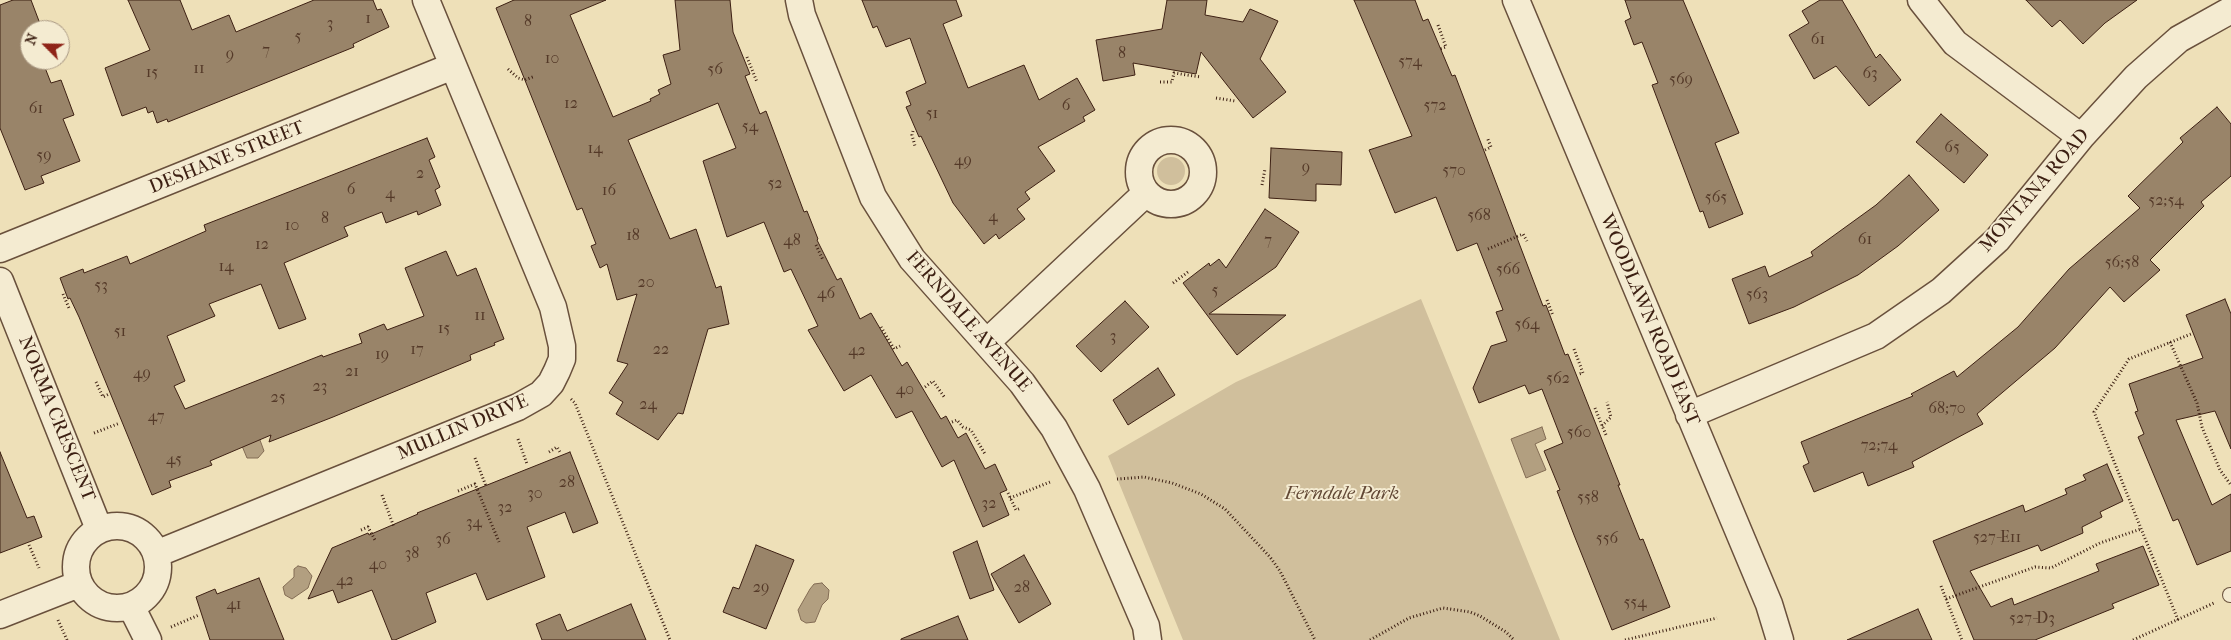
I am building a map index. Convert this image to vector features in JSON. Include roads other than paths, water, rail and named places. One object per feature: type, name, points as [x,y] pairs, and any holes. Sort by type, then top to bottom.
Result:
[{"type":"street","name":"MULLIN DRIVE","points":[[156,554],[518,407],[541,394],[551,383],[562,359],[562,346],[553,307],[426,0]]},
{"type":"street","name":"FERNDALE AVENUE","points":[[799,0],[806,23],[873,197],[912,259],[987,342],[1038,404],[1075,465],[1146,626],[1148,640]]},
{"type":"street","name":"WOODLAWN ROAD EAST","points":[[1516,0],[1769,604],[1780,640]]},
{"type":"street","points":[[1921,0],[1954,43],[2081,137]]},
{"type":"street","name":"MONTANA ROAD","points":[[1689,415],[1876,336],[1941,291],[1998,240],[2081,137],[2136,77],[2180,39],[2231,10]]},
{"type":"street","name":"DESHANE STREET","points":[[0,250],[453,66]]},
{"type":"street","points":[[987,342],[1146,193]]},
{"type":"street","name":"NORMA CRESCENT","points":[[0,282],[99,529]]},
{"type":"street","points":[[116,525],[132,528],[146,538],[156,554],[158,568],[154,585],[144,597],[131,606],[116,608],[101,605],[88,596],[79,584],[76,570],[78,554],[86,540],[99,529],[116,525]]},
{"type":"street","points":[[0,615],[79,584]]},
{"type":"street","points":[[131,606],[148,640]]},
{"type":"park label","name":"Ferndale Park","points":[[1342,494]]}]
